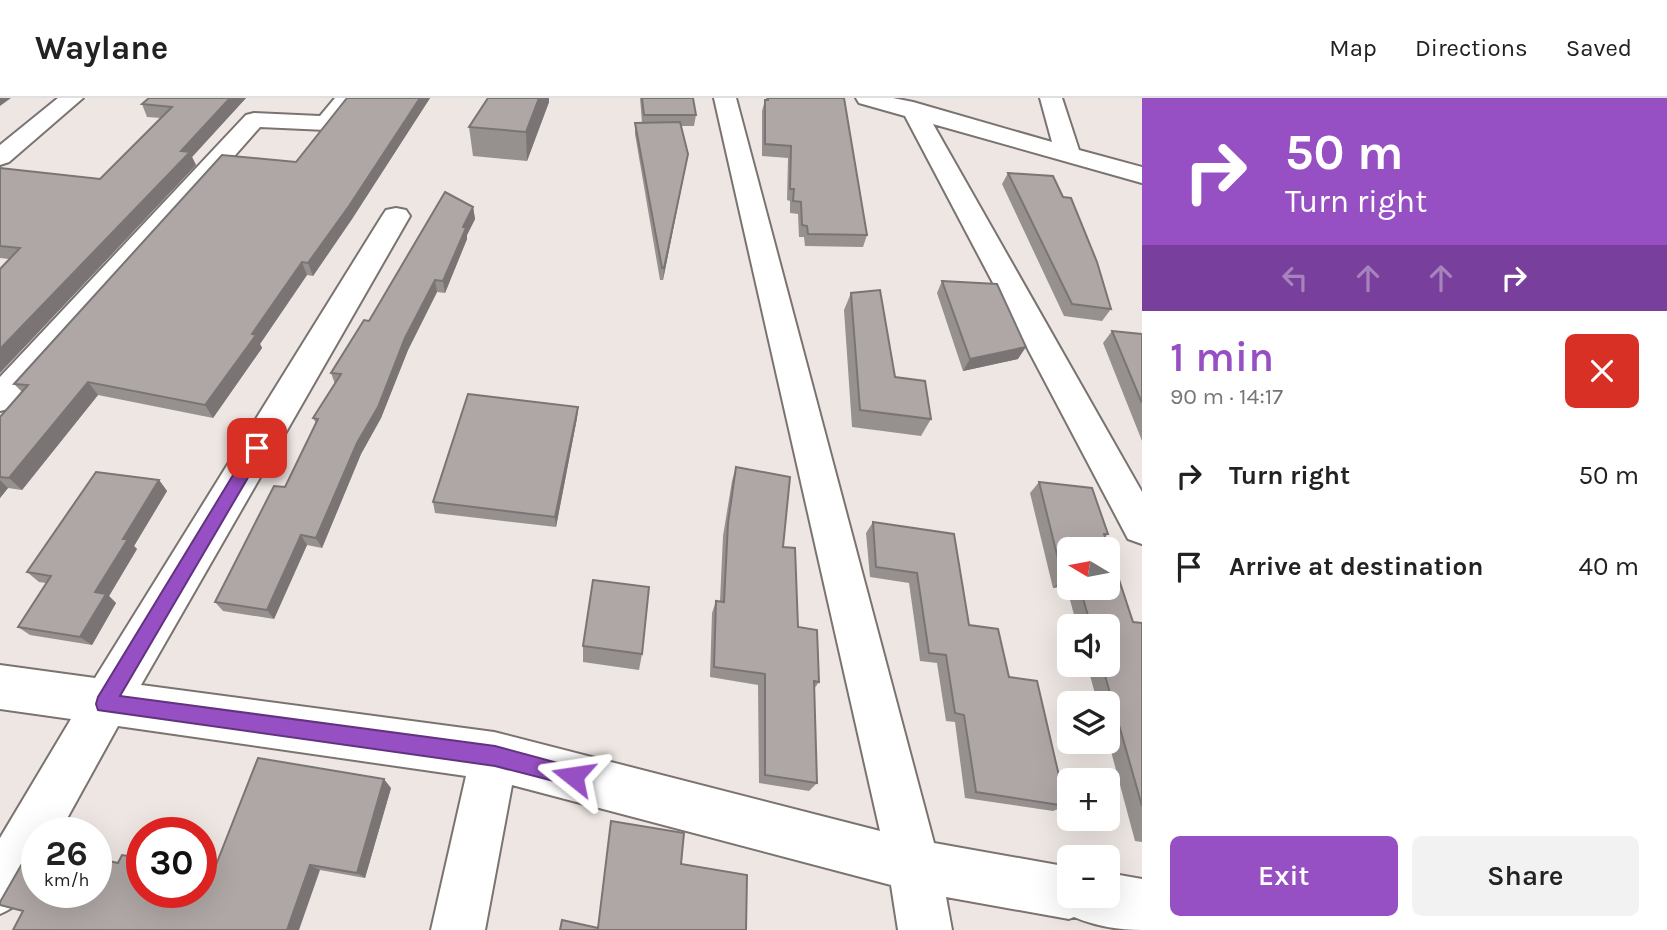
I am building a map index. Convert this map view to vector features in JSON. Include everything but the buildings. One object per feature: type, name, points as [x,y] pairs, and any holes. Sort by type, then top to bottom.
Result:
[{"type":"street","points":[[0,157],[72,98]]},
{"type":"street","points":[[0,399],[254,120],[326,123],[347,98]]},
{"type":"street","points":[[725,98],[914,866],[925,930]]},
{"type":"street","points":[[1051,98],[1068,154]]},
{"type":"street","points":[[890,102],[1142,175]]},
{"type":"street","points":[[890,102],[1142,528]]},
{"type":"street","points":[[0,888],[105,704],[396,216]]},
{"type":"street","points":[[0,687],[105,704],[495,756],[914,866],[1057,891]]},
{"type":"street","points":[[458,930],[495,756]]},
{"type":"street","points":[[1120,902],[1142,906]]},
{"type":"route","points":[[257,448],[105,704],[495,756],[573,776]]}]
